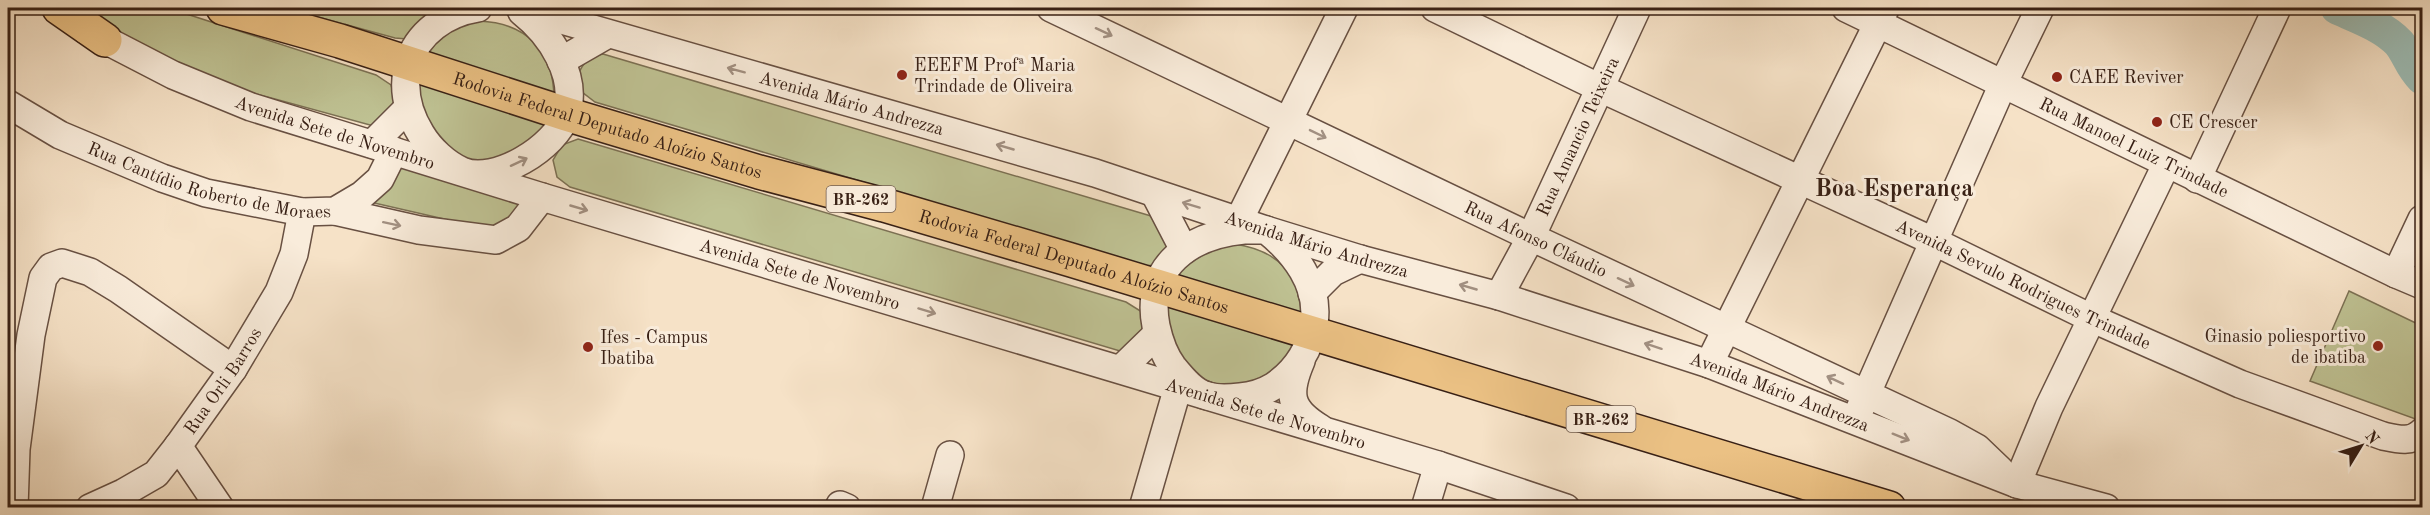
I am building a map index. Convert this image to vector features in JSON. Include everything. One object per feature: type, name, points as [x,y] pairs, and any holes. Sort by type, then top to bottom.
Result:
[{"type":"highway","points":[[59,8],[105,40]]},
{"type":"highway","name":"Rodovia Federal Deputado Aloízio Santos","points":[[223,8],[340,41],[408,65],[759,172],[884,206],[1155,287],[1307,347],[1889,507]]},
{"type":"street","name":"Avenida Sete de Novembro","points":[[46,8],[172,75],[251,107],[385,141],[463,171],[542,197],[1438,465],[1566,507]]},
{"type":"street","points":[[478,8],[435,15],[408,65],[406,84],[408,108],[415,124],[429,145],[447,162],[463,171],[476,172],[503,169],[529,158],[549,140],[566,114],[568,90],[561,61],[546,34],[536,22],[518,8]]},
{"type":"street","name":"Avenida Mário Andrezza","points":[[518,8],[592,23],[1095,173],[1360,259],[1499,296],[1709,364],[2014,482],[2106,507]]},
{"type":"street","name":"Rua Afonso Cláudio","points":[[1051,8],[1531,237],[1950,433],[1977,448],[2014,482]]},
{"type":"street","points":[[1239,220],[1344,8]]},
{"type":"street","name":"Avenida Sevulo Rodrigues Trindade","points":[[1435,8],[1600,88],[1933,241],[2091,318],[2240,384],[2347,424],[2402,440],[2418,436],[2422,432]]},
{"type":"street","name":"Rua Amancio Teixeira","points":[[1499,296],[1531,237],[1637,8]]},
{"type":"street","name":"Rua Manoel Luiz Trindade","points":[[1846,8],[1882,16],[2003,84],[2166,165],[2422,285]]},
{"type":"street","points":[[1855,419],[2003,84],[2040,8]]},
{"type":"street","points":[[2197,179],[2277,8]]},
{"type":"street","points":[[1709,364],[1882,16]]},
{"type":"street","points":[[561,61],[592,23]]},
{"type":"street","name":"Rua Cantídio Roberto de Moraes","points":[[8,104],[60,135],[162,178],[206,193],[302,212],[335,211],[362,195],[380,178],[385,141],[408,108]]},
{"type":"street","points":[[2014,482],[2166,165]]},
{"type":"street","points":[[1155,194],[1184,250]]},
{"type":"street","points":[[335,211],[419,230],[496,240],[518,228],[542,197]]},
{"type":"street","name":"Rua Orli Barros","points":[[90,507],[123,493],[156,474],[178,446],[233,369],[279,292],[288,274],[302,212]]},
{"type":"street","points":[[2396,274],[2422,219]]},
{"type":"street","points":[[1307,347],[1287,377],[1269,389],[1250,396],[1228,398],[1207,396],[1193,388],[1176,370],[1163,349],[1157,334],[1153,303],[1155,287],[1163,273],[1184,250],[1203,239],[1223,232],[1266,230],[1295,258],[1312,293],[1316,314],[1307,347],[1293,378],[1292,394],[1296,408],[1305,418],[1329,433]]},
{"type":"street","points":[[1312,293],[1333,272],[1360,259]]},
{"type":"street","points":[[12,492],[31,335],[43,278],[51,267],[62,263],[90,272],[233,369]]},
{"type":"street","points":[[1120,369],[1157,334]]},
{"type":"street","points":[[1143,507],[1178,387]]},
{"type":"street","points":[[178,446],[220,507]]},
{"type":"street","points":[[935,507],[950,455]]},
{"type":"street","points":[[1425,507],[1438,465]]},
{"type":"green space","points":[[68,8],[168,8],[376,75],[391,85],[396,103],[379,124],[370,125],[231,87],[158,56]]},
{"type":"green space","points":[[285,8],[424,8],[425,18],[407,39],[395,38]]},
{"type":"green space","points":[[479,21],[511,27],[534,43],[543,54],[549,67],[554,99],[425,57],[448,33]]},
{"type":"green space","points":[[603,54],[1151,216],[1159,220],[1171,244],[1154,265],[1145,266],[595,102],[582,92],[578,75],[588,60]]},
{"type":"green space","points":[[420,81],[548,121],[540,134],[503,159],[473,161],[459,156],[434,138],[418,96]]},
{"type":"green space","points":[[578,139],[1126,302],[1142,312],[1146,330],[1129,350],[1120,351],[570,187],[557,177],[553,160],[562,145]]},
{"type":"green space","points":[[401,167],[530,200],[508,226],[479,227],[370,202]]},
{"type":"green space","points":[[1235,244],[1264,252],[1285,268],[1297,290],[1302,320],[1173,279],[1199,253]]},
{"type":"green space","name":"Ginasio poliesportivo de ibatiba","points":[[2349,291],[2422,326],[2421,421],[2310,381]]},
{"type":"green space","points":[[1165,306],[1295,344],[1282,362],[1266,375],[1249,383],[1232,386],[1214,383],[1197,375],[1182,362],[1168,339]]},
{"type":"waterway","points":[[2337,8],[2370,23],[2393,37],[2422,78]]},
{"type":"place","name":"EEEFM Profª Maria Trindade de Oliveira","points":[[902,75]]},
{"type":"place","name":"CAEE Reviver","points":[[2057,77]]},
{"type":"place","name":"CE Crescer","points":[[2157,122]]},
{"type":"place","name":"Ginasio poliesportivo de ibatiba","points":[[2378,346]]},
{"type":"place","name":"Ifes - Campus Ibatiba","points":[[588,347]]},
{"type":"district","name":"Boa Esperança","points":[[1894,188]]}]
